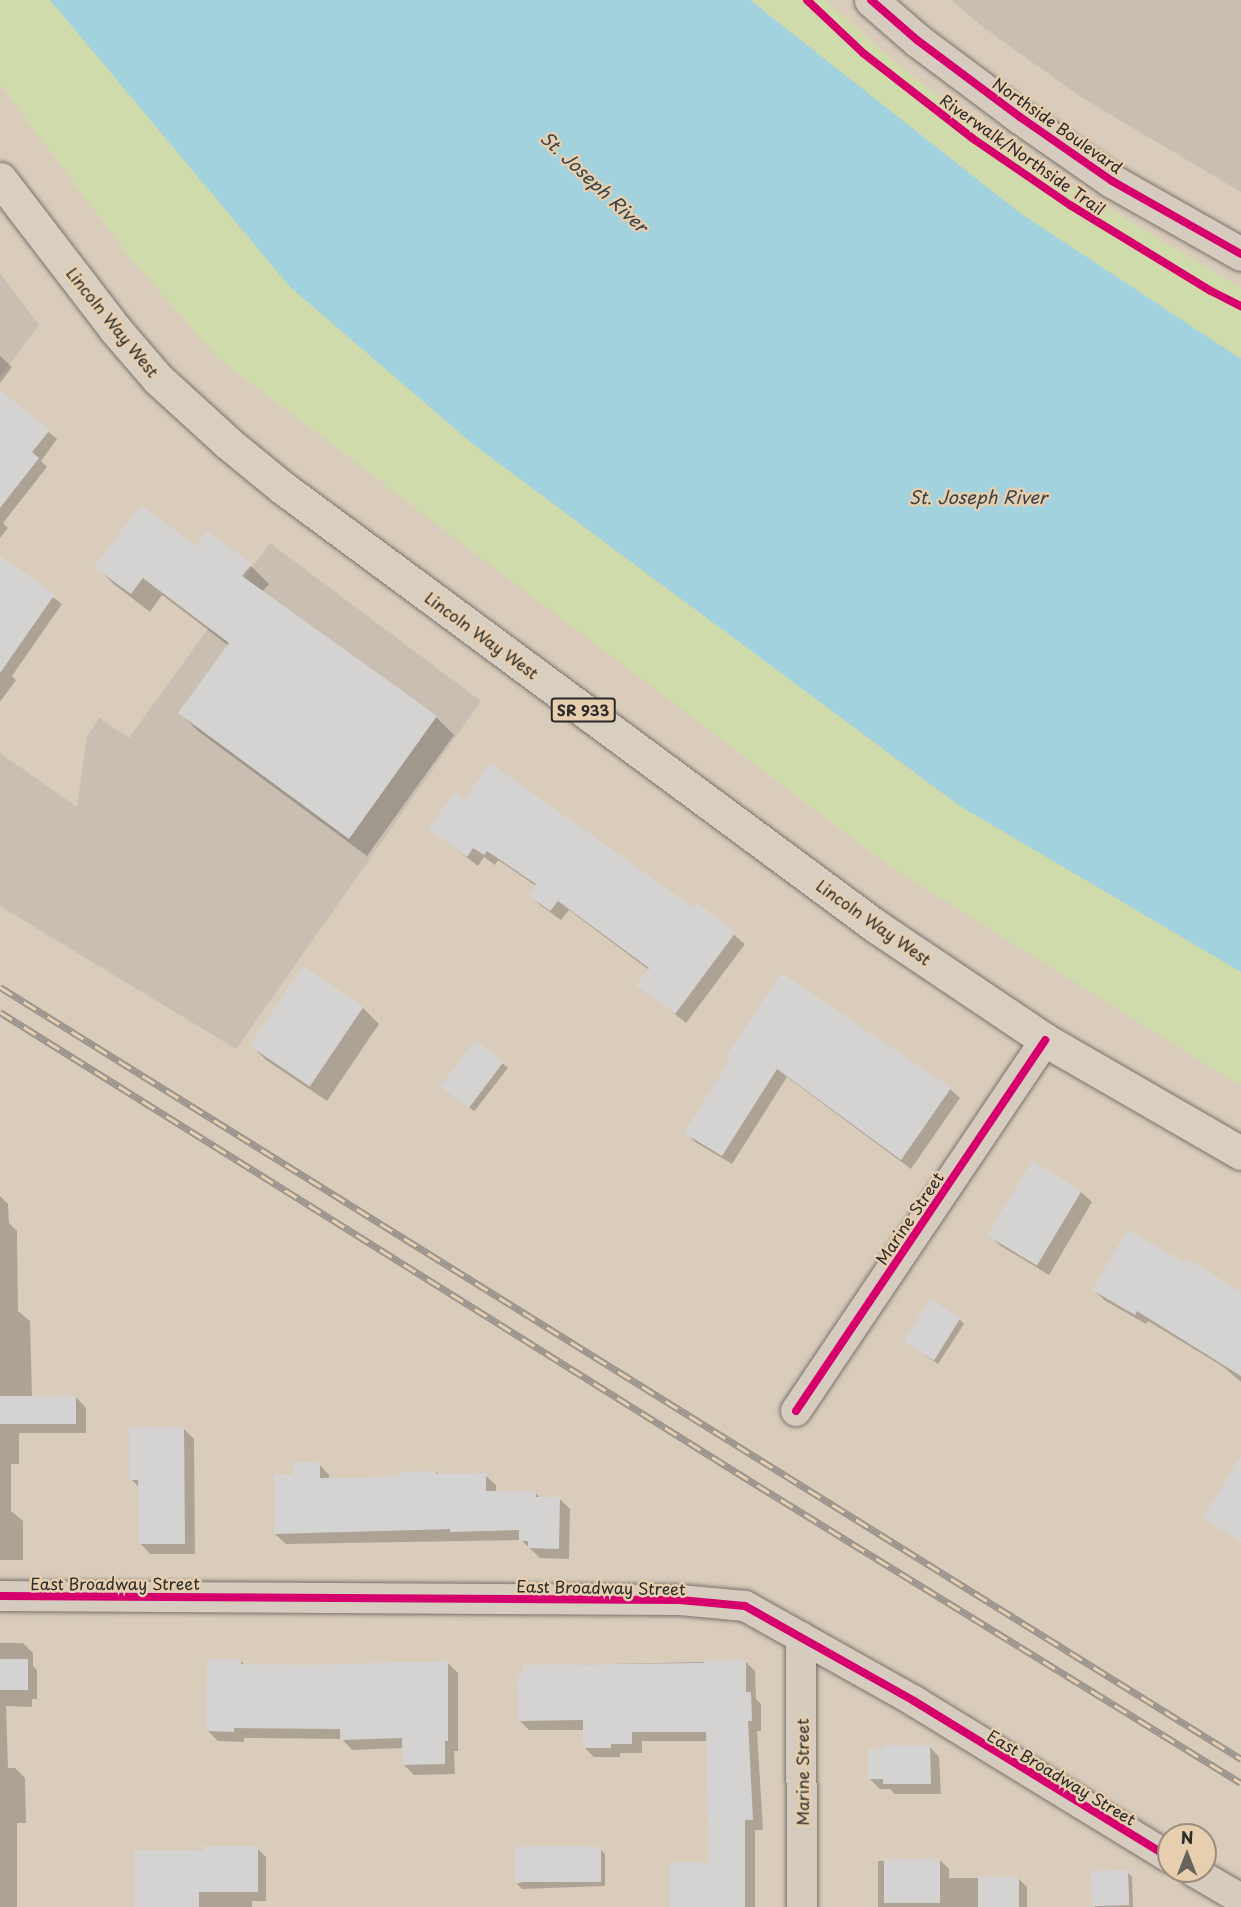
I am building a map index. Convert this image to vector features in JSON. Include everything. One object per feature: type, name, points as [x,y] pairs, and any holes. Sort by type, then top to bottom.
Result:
[{"type":"main road","name":"Lincoln Way West","points":[[0,179],[115,329],[150,370],[228,443],[315,512],[868,920],[1045,1040],[1241,1153]]},
{"type":"street","name":"Northside Boulevard","points":[[871,0],[917,40],[1020,117],[1112,180],[1241,254]]},
{"type":"street","name":"Marine Street","points":[[796,1411],[1045,1040]]},
{"type":"street","name":"East Broadway Street","points":[[0,1596],[680,1600],[745,1606],[914,1701],[1157,1850]]},
{"type":"street","name":"Marine Street","points":[[801,1637],[802,1907]]},
{"type":"street","points":[[1214,1883],[1241,1899]]},
{"type":"shaded area","points":[[951,0],[1241,0],[1241,192],[1084,99],[984,28]]},
{"type":"shaded area","points":[[0,273],[39,325],[0,377]]},
{"type":"shaded area","points":[[270,543],[481,701],[236,1049],[0,906],[0,753],[77,807],[87,736],[99,718],[129,738]]},
{"type":"green space","points":[[0,0],[50,0],[290,287],[474,445],[960,806],[1241,972],[1241,1086],[888,865],[220,360],[127,254],[0,84]]},
{"type":"green space","points":[[750,0],[826,0],[894,62],[997,141],[1241,288],[1241,359],[1020,213]]},
{"type":"water","name":"St. Joseph River","points":[[50,0],[750,0],[1020,213],[1241,359],[1241,972],[960,806],[474,445],[290,287]]},
{"type":"building","points":[[0,390],[50,430],[32,452],[39,458],[0,508]]},
{"type":"building","points":[[141,505],[196,546],[207,531],[252,564],[242,576],[437,716],[349,839],[178,713],[229,643],[143,578],[131,594],[94,567]]},
{"type":"building","points":[[0,556],[55,594],[0,673]]},
{"type":"building","points":[[490,763],[694,908],[697,903],[736,932],[675,1014],[636,985],[649,968],[558,901],[550,911],[528,895],[536,884],[487,851],[484,855],[473,848],[467,857],[428,829],[454,793],[464,800]]},
{"type":"building","points":[[303,966],[364,1007],[310,1086],[249,1046]]},
{"type":"building","points":[[782,973],[951,1088],[901,1160],[777,1069],[722,1156],[684,1133],[730,1059],[726,1057]]},
{"type":"building","points":[[475,1040],[504,1062],[469,1108],[440,1086]]},
{"type":"building","points":[[1032,1161],[1082,1191],[1037,1265],[987,1236]]},
{"type":"building","points":[[1127,1230],[1186,1263],[1188,1259],[1241,1292],[1241,1376],[1137,1311],[1135,1315],[1092,1290]]},
{"type":"building","points":[[930,1299],[961,1318],[934,1360],[904,1341]]},
{"type":"building","points":[[0,1396],[76,1396],[76,1424],[0,1424]]},
{"type":"building","points":[[129,1427],[184,1427],[185,1544],[139,1544],[138,1480],[129,1480]]},
{"type":"building","points":[[1241,1456],[1241,1542],[1203,1518]]},
{"type":"building","points":[[293,1462],[320,1463],[320,1478],[399,1477],[399,1472],[486,1473],[486,1491],[536,1491],[536,1497],[560,1497],[559,1549],[528,1548],[528,1541],[519,1541],[519,1530],[450,1532],[450,1529],[274,1534],[274,1474],[293,1475]]},
{"type":"building","points":[[0,1659],[28,1659],[28,1690],[0,1690]]},
{"type":"building","points":[[207,1659],[241,1659],[241,1664],[307,1665],[448,1661],[448,1741],[445,1741],[445,1764],[402,1765],[402,1738],[340,1740],[340,1729],[234,1728],[234,1732],[206,1731]]},
{"type":"building","points":[[704,1660],[746,1660],[746,1692],[751,1692],[752,1721],[748,1721],[753,1820],[745,1820],[745,1907],[670,1907],[670,1863],[709,1863],[706,1732],[632,1732],[632,1744],[611,1744],[611,1748],[583,1748],[583,1720],[518,1721],[517,1674],[523,1674],[522,1665],[704,1663]]},
{"type":"building","points":[[883,1745],[930,1745],[931,1784],[883,1784],[883,1779],[868,1779],[868,1749],[883,1749]]},
{"type":"building","points":[[203,1846],[258,1846],[258,1892],[199,1892],[199,1907],[135,1907],[134,1850],[203,1850]]},
{"type":"building","points":[[515,1847],[601,1847],[601,1882],[515,1882]]},
{"type":"building","points":[[884,1859],[940,1859],[940,1903],[884,1903]]},
{"type":"building","points":[[1128,1870],[1129,1905],[1092,1906],[1091,1871]]},
{"type":"building","points":[[978,1877],[1019,1877],[1019,1907],[978,1907]]},
{"type":"railway","points":[[0,987],[1241,1759]]},
{"type":"railway","points":[[0,1012],[757,1485],[1241,1783]]},
{"type":"cycle path","name":"Riverwalk/Northside Trail","points":[[807,0],[863,53],[972,138],[1070,205],[1211,291],[1241,306]]},
{"type":"cycle path","points":[[871,0],[917,40],[1020,117],[1112,181],[1241,254]]},
{"type":"cycle path","points":[[796,1411],[1045,1040]]},
{"type":"cycle path","points":[[0,1596],[680,1600],[745,1606],[914,1701],[1157,1850]]}]
